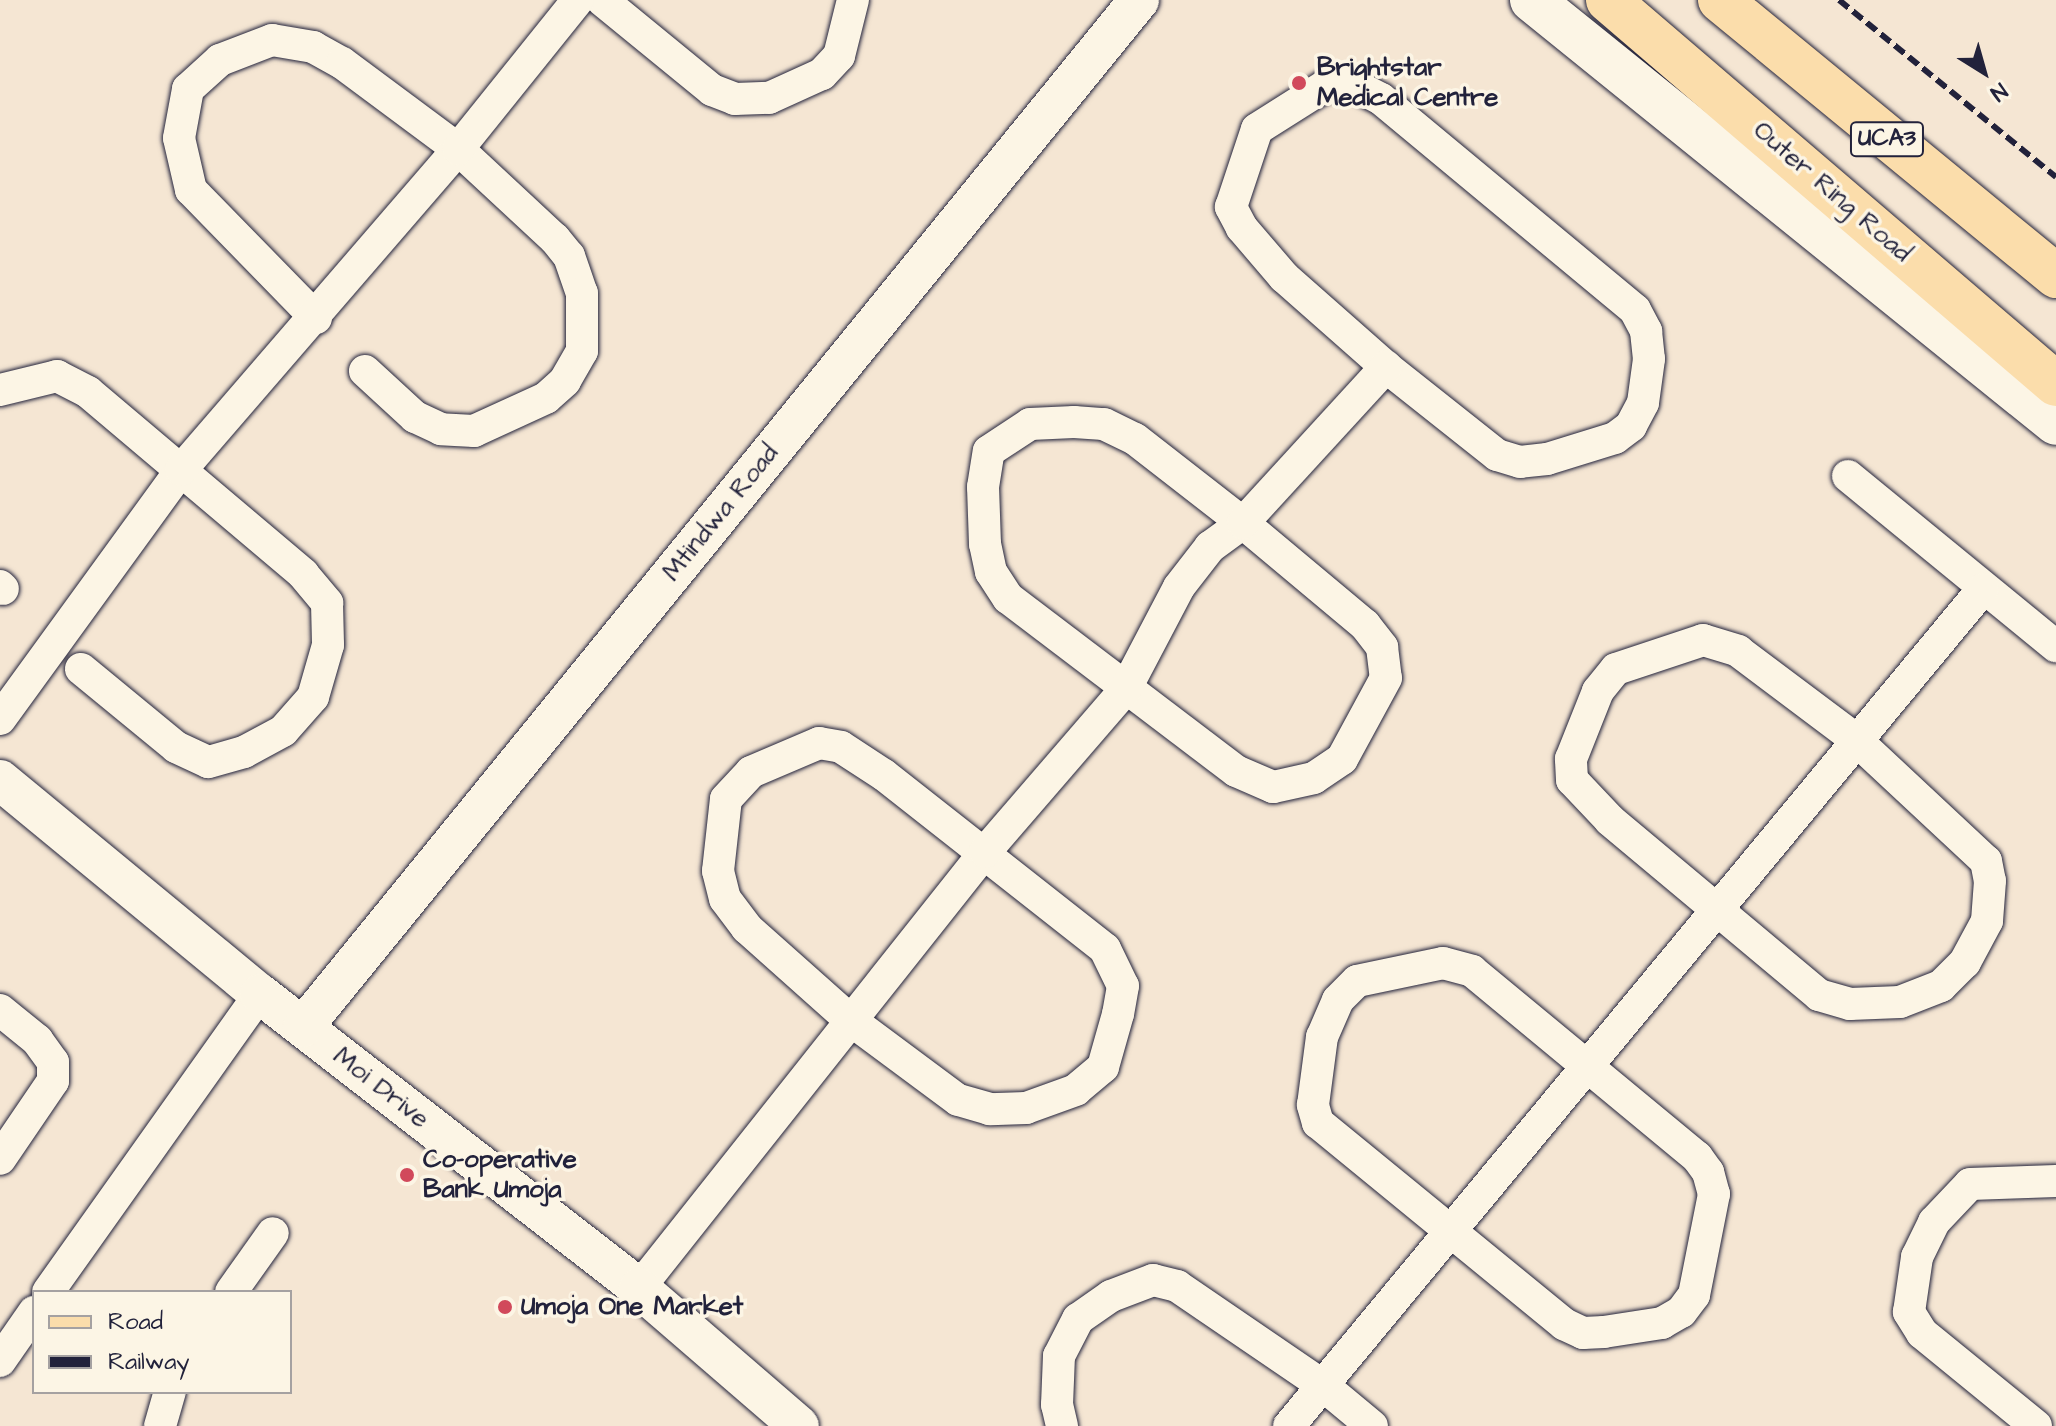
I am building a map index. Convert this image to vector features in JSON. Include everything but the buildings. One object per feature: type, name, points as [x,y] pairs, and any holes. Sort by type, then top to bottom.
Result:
[{"type":"main road","points":[[1532,0],[2056,423]]},
{"type":"main road","name":"Outer Ring Road","points":[[1608,0],[2056,384]]},
{"type":"main road","name":"UCA3","points":[[1720,0],[2056,276]]},
{"type":"street","points":[[0,719],[181,470],[316,318],[578,0]]},
{"type":"street","points":[[602,0],[712,90],[735,99],[769,98],[822,74],[839,56],[853,0]]},
{"type":"street","name":"Mtindwa Road","points":[[303,1027],[1139,0]]},
{"type":"street","points":[[316,318],[191,190],[179,138],[188,89],[220,60],[272,40],[313,47],[458,149],[569,256],[582,293],[582,351],[565,381],[546,398],[474,431],[441,429],[415,417],[365,371]]},
{"type":"street","points":[[1350,83],[1381,99],[1635,310],[1646,331],[1643,403],[1631,426],[1615,438],[1547,459],[1520,462],[1497,455],[1386,367],[1284,277],[1242,228],[1231,207],[1257,129],[1325,86],[1350,83]]},
{"type":"street","points":[[639,1288],[849,1019],[985,852],[1125,690],[1179,587],[1210,547],[1243,523],[1386,367]]},
{"type":"street","points":[[0,390],[57,376],[88,392],[303,574],[327,603],[328,645],[313,697],[283,731],[244,752],[208,762],[176,747],[81,669]]},
{"type":"street","points":[[1030,424],[1104,424],[1135,439],[1243,523],[1365,625],[1382,647],[1386,678],[1358,737],[1342,759],[1314,778],[1273,787],[1236,771],[1125,690],[1008,598],[991,572],[983,487],[989,451],[1030,424]]},
{"type":"street","points":[[1848,476],[2056,646]]},
{"type":"street","points":[[1289,1426],[1325,1387],[1586,1066],[1720,911],[1855,739],[1983,589]]},
{"type":"street","points":[[1703,640],[1738,651],[1855,739],[1986,861],[1990,881],[1987,921],[1965,962],[1941,986],[1900,1002],[1850,1004],[1819,995],[1720,911],[1610,820],[1572,780],[1571,759],[1598,691],[1616,669],[1703,640]]},
{"type":"street","points":[[819,743],[841,747],[985,852],[1105,949],[1118,967],[1123,986],[1103,1067],[1076,1090],[1026,1108],[990,1109],[958,1100],[849,1019],[747,928],[725,899],[718,871],[726,799],[751,772],[819,743]]},
{"type":"street","name":"Moi Drive","points":[[0,780],[260,994],[639,1288],[799,1426]]},
{"type":"street","points":[[1443,963],[1472,971],[1697,1157],[1708,1172],[1714,1194],[1694,1295],[1681,1312],[1662,1323],[1583,1333],[1564,1324],[1454,1229],[1332,1139],[1318,1123],[1313,1105],[1322,1037],[1338,1000],[1357,981],[1443,963]]},
{"type":"street","points":[[49,1290],[260,994]]},
{"type":"street","points":[[0,1010],[37,1040],[53,1062],[53,1081],[0,1159]]},
{"type":"street","points":[[2036,1426],[1922,1333],[1909,1312],[1917,1257],[1934,1222],[1970,1184],[2056,1181]]},
{"type":"street","points":[[232,1290],[273,1233]]},
{"type":"street","points":[[1062,1426],[1057,1405],[1059,1356],[1078,1319],[1111,1296],[1153,1280],[1177,1286],[1325,1387],[1372,1426]]},
{"type":"street","points":[[0,1361],[32,1315]]},
{"type":"street","points":[[160,1426],[169,1394]]},
{"type":"railway","points":[[1839,0],[2056,177]]},
{"type":"place","name":"Brightstar Medical Centre","points":[[1299,83]]},
{"type":"place","name":"Co-operative Bank Umoja","points":[[407,1175]]},
{"type":"place","name":"Umoja One Market","points":[[505,1307]]}]
